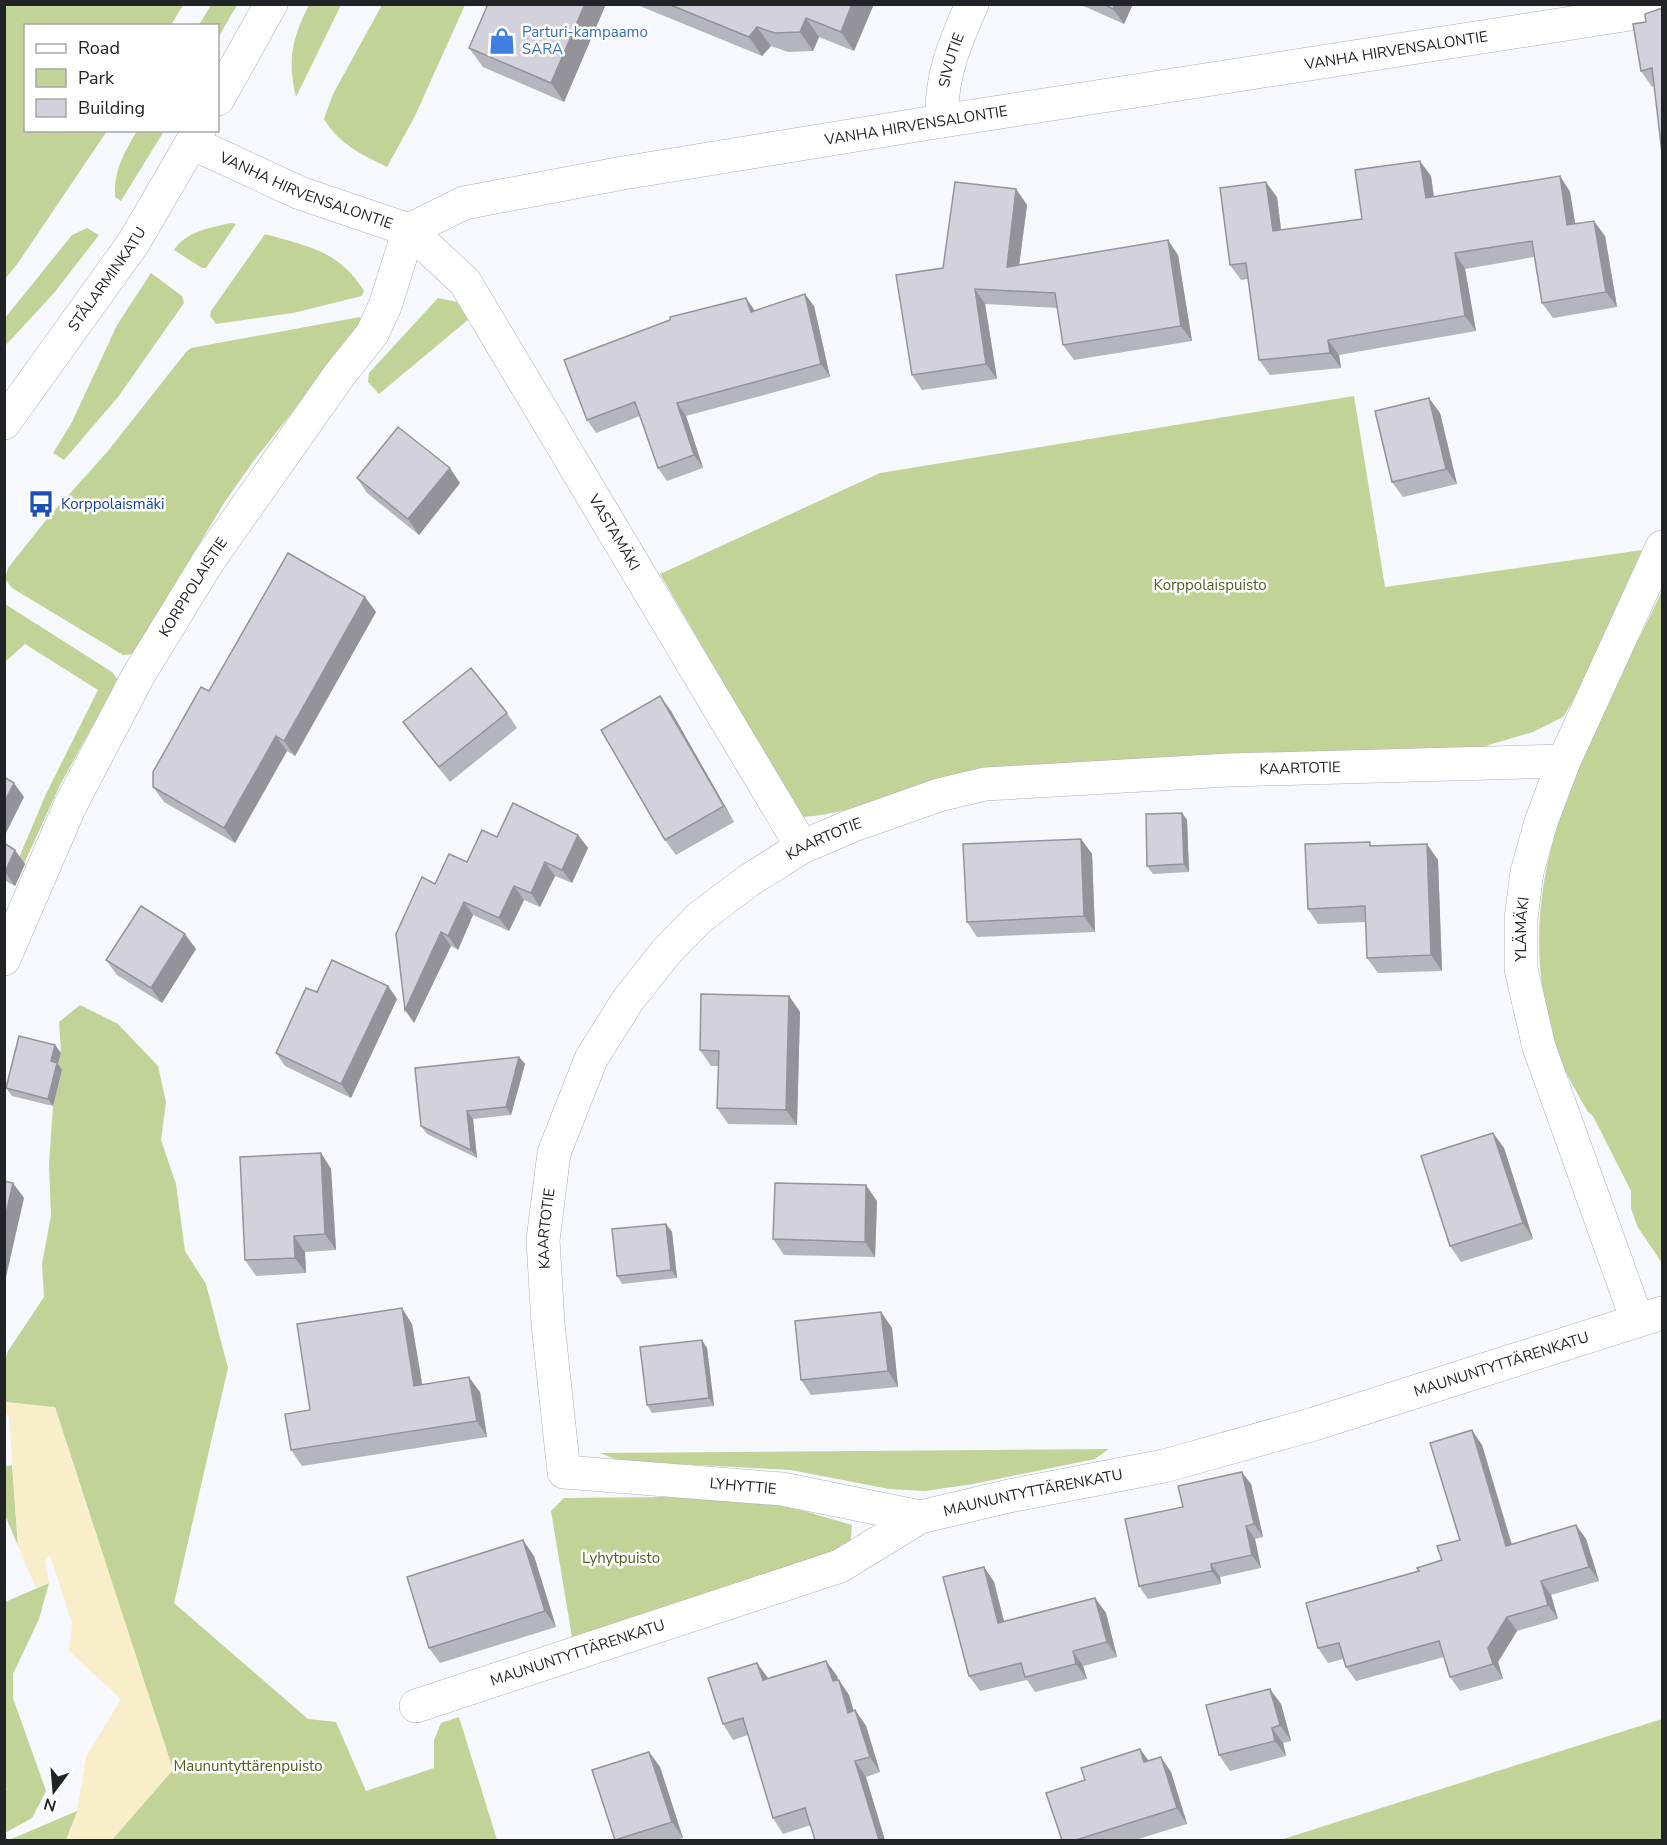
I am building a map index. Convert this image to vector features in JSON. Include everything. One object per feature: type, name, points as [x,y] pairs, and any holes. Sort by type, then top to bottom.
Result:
[{"type":"street","points":[[219,97],[271,4]]},
{"type":"street","name":"SIVUTIE","points":[[942,121],[941,96],[949,57],[972,4]]},
{"type":"street","name":"VANHA HIRVENSALONTIE","points":[[196,137],[300,194],[409,230],[464,204],[623,173],[1662,9]]},
{"type":"street","name":"STÅLARMINKATU","points":[[4,423],[134,242],[196,137]]},
{"type":"street","name":"VASTAMÄKI","points":[[409,230],[465,282],[802,847]]},
{"type":"street","name":"KORPPOLAISTIE","points":[[4,959],[70,806],[138,676],[209,560],[340,374],[372,334],[385,306],[409,230]]},
{"type":"street","name":"YLÄMÄKI","points":[[1650,1316],[1539,1047],[1521,969],[1521,919],[1527,872],[1541,822],[1564,761],[1662,547]]},
{"type":"street","name":"KAARTOTIE","points":[[564,1472],[548,1324],[543,1240],[554,1153],[591,1059],[627,1000],[666,952],[699,918],[748,881],[802,847],[851,826],[939,795],[994,783],[1229,770],[1564,761]]},
{"type":"street","name":"MAUNUNTYTTÄRENKATU","points":[[416,1706],[840,1566],[920,1517],[1009,1496],[1164,1466],[1314,1424],[1650,1316]]},
{"type":"street","name":"LYHYTTIE","points":[[564,1472],[782,1489],[920,1517]]},
{"type":"green space","points":[[4,5],[183,5],[172,24],[24,24],[24,132],[106,132],[5,279]]},
{"type":"green space","points":[[211,5],[237,5],[219,36],[219,24],[200,24]]},
{"type":"green space","points":[[309,5],[341,5],[296,97],[292,72],[293,50],[295,39]]},
{"type":"green space","points":[[382,5],[465,5],[414,118],[387,167],[344,142],[324,119],[333,94]]},
{"type":"green space","points":[[136,132],[163,132],[121,201],[115,197],[115,187],[124,154]]},
{"type":"green space","points":[[231,223],[236,224],[206,268],[202,268],[174,250],[192,235]]},
{"type":"green space","points":[[87,228],[99,235],[54,293],[5,346],[5,318],[72,235]]},
{"type":"green space","points":[[265,234],[308,247],[333,259],[355,278],[364,291],[362,296],[293,313],[216,324],[210,316],[211,311]]},
{"type":"green space","points":[[151,273],[182,296],[184,303],[118,397],[64,460],[53,453],[72,422],[117,325]]},
{"type":"green space","points":[[438,298],[457,302],[469,319],[379,394],[368,382],[369,373]]},
{"type":"green space","points":[[360,317],[362,324],[252,463],[224,503],[133,654],[123,655],[12,588],[5,579],[8,568],[46,520],[108,451],[191,348]]},
{"type":"green space","name":"Korppolaispuisto","points":[[1354,396],[1385,587],[1642,550],[1579,691],[1563,717],[1533,732],[1482,747],[986,769],[940,780],[848,809],[802,817],[660,574],[880,473]]},
{"type":"green space","points":[[1662,591],[1662,1263],[1637,1226],[1631,1208],[1631,1191],[1559,1056],[1542,984],[1540,925],[1547,867],[1562,811],[1583,756],[1608,701]]},
{"type":"green space","points":[[5,604],[112,672],[118,680],[60,785],[18,877],[9,881],[46,794],[98,690],[25,644],[5,662]]},
{"type":"green space","name":"Maununtyttärenpuisto","points":[[80,1005],[118,1024],[158,1066],[166,1102],[161,1140],[176,1184],[185,1251],[206,1284],[228,1368],[174,1603],[308,1719],[336,1722],[366,1791],[434,1768],[434,1740],[441,1723],[459,1717],[497,1840],[9,1840],[173,1770],[55,1408],[5,1402],[5,1362],[8,1351],[44,1297],[42,1264],[51,1215],[49,1164],[53,1106],[62,1071],[57,1069],[61,1053],[59,1022]]},
{"type":"green space","points":[[1109,1449],[1095,1459],[973,1484],[925,1491],[889,1489],[791,1470],[620,1461],[600,1453]]},
{"type":"green space","points":[[12,1465],[18,1546],[5,1515],[4,1467]]},
{"type":"green space","name":"Lyhytpuisto","points":[[664,1497],[780,1504],[852,1525],[850,1545],[816,1562],[572,1637],[551,1511],[564,1498]]},
{"type":"green space","points":[[49,1583],[39,1619],[13,1674],[13,1698],[46,1791],[32,1818],[5,1833],[5,1790],[7,1789],[4,1783],[5,1602]]},
{"type":"green space","points":[[1662,1719],[1662,1840],[1280,1840]]},
{"type":"sand","points":[[5,1402],[55,1407],[173,1770],[113,1839],[66,1840],[77,1811],[86,1757],[121,1699],[69,1651],[72,1623],[50,1555],[45,1561],[49,1583],[36,1588],[18,1546],[9,1416],[5,1414]]},
{"type":"building","points":[[488,4],[585,4],[551,83],[469,48]]},
{"type":"building","points":[[668,4],[852,4],[841,32],[806,18],[800,32],[775,33],[757,27],[749,37]]},
{"type":"building","points":[[1103,4],[1115,4],[1113,9]]},
{"type":"building","points":[[1662,8],[1662,153],[1652,68],[1641,71],[1633,24],[1646,22],[1645,14]]},
{"type":"building","points":[[1420,161],[1426,198],[1560,176],[1567,225],[1594,221],[1606,292],[1542,303],[1532,241],[1455,253],[1465,316],[1328,340],[1330,353],[1259,360],[1246,263],[1230,265],[1220,188],[1266,182],[1273,231],[1362,219],[1355,170]]},
{"type":"building","points":[[955,182],[1016,189],[1007,267],[1168,240],[1181,326],[1063,345],[1055,293],[975,289],[986,364],[912,375],[896,275],[943,268]]},
{"type":"building","points":[[805,294],[821,364],[677,403],[694,455],[658,468],[635,402],[587,420],[564,360],[670,320],[670,317],[746,298],[751,312]]},
{"type":"building","points":[[1429,398],[1446,469],[1392,482],[1375,411]]},
{"type":"building","points":[[398,427],[450,468],[408,519],[357,478]]},
{"type":"building","points":[[288,553],[365,597],[284,741],[276,736],[224,828],[153,787],[153,772],[201,687],[209,691]]},
{"type":"building","points":[[471,668],[507,713],[439,767],[403,722]]},
{"type":"building","points":[[660,696],[724,806],[665,840],[601,730]]},
{"type":"building","points":[[4,777],[14,783],[4,803]]},
{"type":"building","points":[[513,803],[578,835],[562,870],[545,862],[531,893],[514,886],[499,918],[464,902],[448,936],[441,932],[405,1010],[396,934],[422,877],[435,884],[449,854],[467,862],[482,830],[497,837]]},
{"type":"building","points":[[1182,813],[1184,864],[1147,866],[1146,814]]},
{"type":"building","points":[[1081,839],[1084,916],[967,922],[963,844]]},
{"type":"building","points":[[1370,842],[1370,846],[1427,844],[1431,955],[1367,958],[1365,906],[1308,909],[1305,844]]},
{"type":"building","points":[[4,843],[15,850],[5,872],[4,871]]},
{"type":"building","points":[[141,906],[185,934],[151,988],[106,960]]},
{"type":"building","points":[[332,960],[388,986],[341,1084],[276,1053],[306,988],[317,992]]},
{"type":"building","points":[[701,994],[789,996],[786,1110],[717,1108],[719,1051],[700,1050]]},
{"type":"building","points":[[19,1036],[55,1045],[51,1061],[57,1063],[48,1099],[6,1088]]},
{"type":"building","points":[[519,1057],[506,1107],[467,1111],[471,1150],[421,1126],[415,1068]]},
{"type":"building","points":[[1493,1133],[1523,1223],[1450,1246],[1421,1156]]},
{"type":"building","points":[[321,1153],[325,1234],[294,1236],[295,1258],[245,1260],[240,1157]]},
{"type":"building","points":[[4,1181],[13,1183],[4,1222]]},
{"type":"building","points":[[775,1183],[866,1185],[865,1242],[773,1239]]},
{"type":"building","points":[[666,1224],[671,1270],[617,1276],[612,1229]]},
{"type":"building","points":[[402,1308],[414,1386],[469,1377],[477,1421],[291,1450],[285,1414],[310,1410],[297,1324]]},
{"type":"building","points":[[881,1312],[888,1371],[801,1380],[795,1321]]},
{"type":"building","points":[[702,1340],[709,1398],[647,1405],[640,1347]]},
{"type":"building","points":[[1472,1430],[1506,1546],[1576,1525],[1589,1567],[1541,1581],[1548,1605],[1507,1617],[1488,1648],[1493,1664],[1450,1677],[1439,1641],[1346,1667],[1339,1643],[1318,1648],[1306,1603],[1419,1571],[1417,1568],[1442,1560],[1437,1546],[1460,1540],[1430,1443]]},
{"type":"building","points":[[1242,1472],[1254,1524],[1246,1526],[1252,1555],[1211,1564],[1212,1571],[1139,1586],[1125,1519],[1183,1507],[1178,1486]]},
{"type":"building","points":[[523,1540],[545,1611],[429,1648],[407,1577]]},
{"type":"building","points":[[984,1567],[998,1623],[1095,1598],[1107,1642],[1073,1651],[1076,1664],[1025,1677],[1021,1663],[969,1676],[943,1577]]},
{"type":"building","points":[[826,1661],[833,1681],[839,1680],[848,1713],[855,1710],[870,1757],[855,1761],[879,1840],[815,1840],[805,1808],[773,1818],[743,1718],[723,1724],[708,1678],[757,1663],[763,1680]]},
{"type":"building","points":[[1270,1689],[1280,1725],[1272,1728],[1275,1741],[1219,1755],[1206,1705]]},
{"type":"building","points":[[1140,1749],[1144,1762],[1161,1757],[1177,1808],[1076,1840],[1062,1840],[1046,1793],[1085,1780],[1081,1768]]},
{"type":"building","points":[[649,1752],[672,1822],[615,1840],[592,1770]]},
{"type":"place","name":"Parturi-kampaamo SARA","points":[[502,41]]},
{"type":"place","name":"Korppolaismäki","points":[[41,504]]}]
